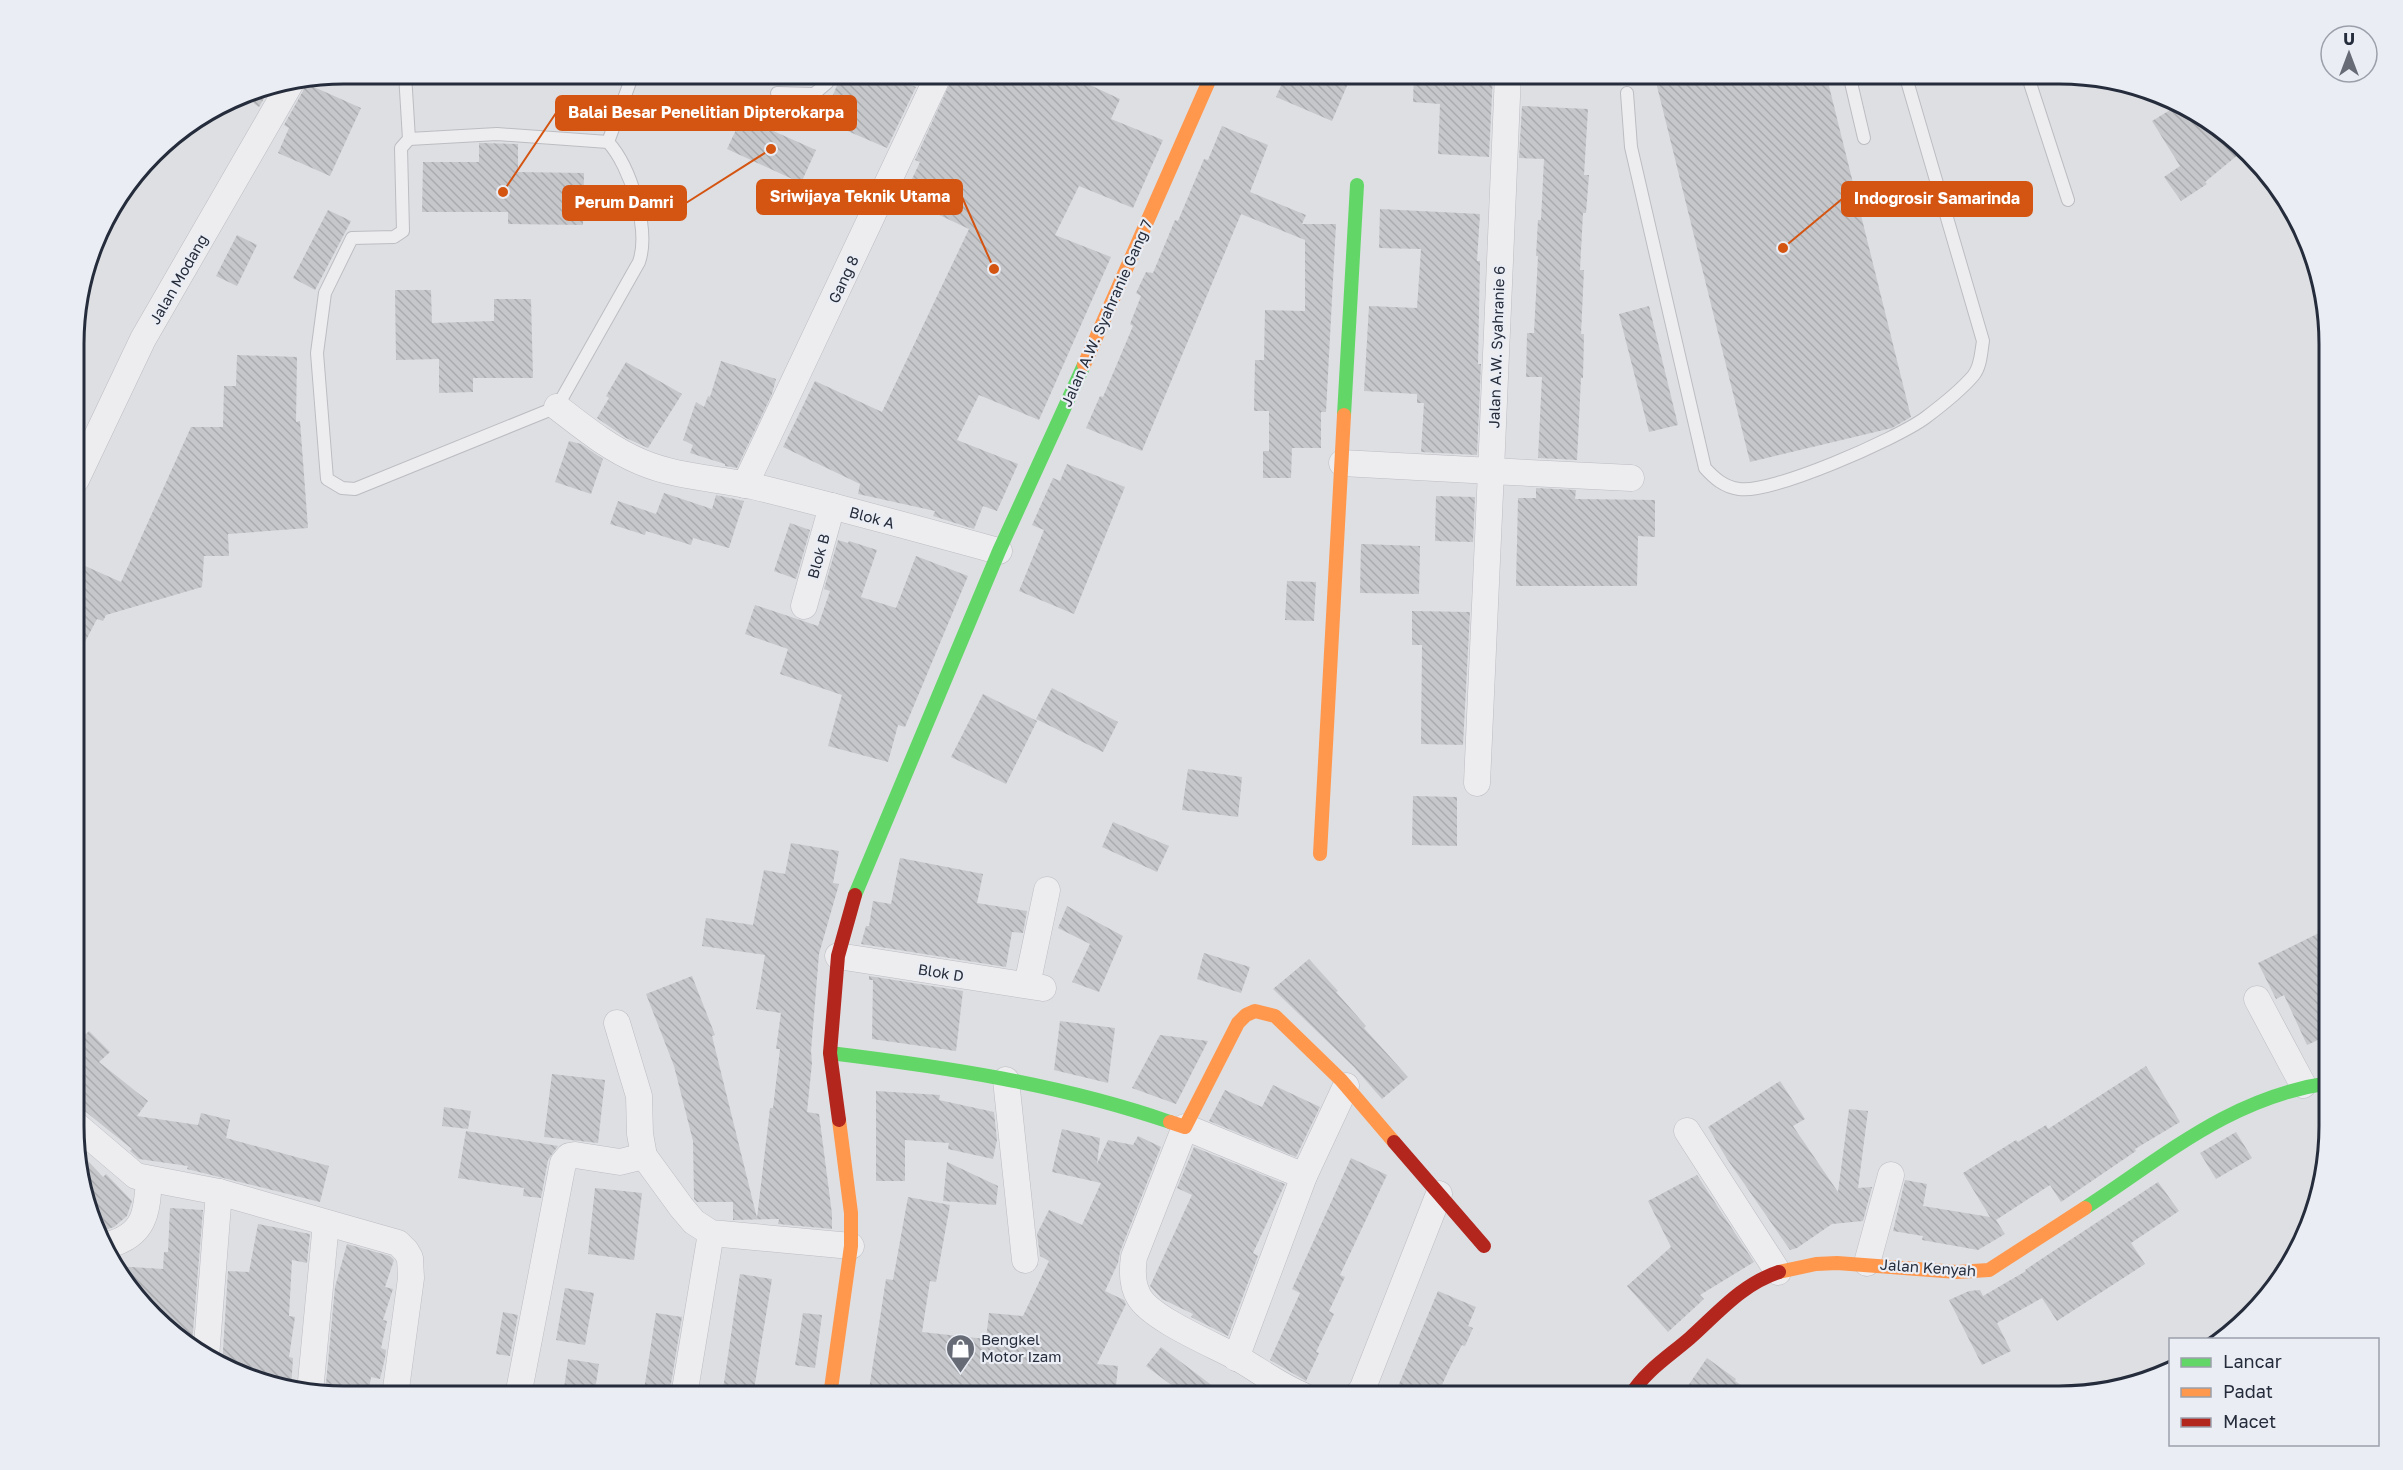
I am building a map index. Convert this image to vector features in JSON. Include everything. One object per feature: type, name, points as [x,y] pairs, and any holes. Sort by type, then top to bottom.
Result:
[{"type":"street","name":"Gang 8","points":[[745,485],[934,84]]},
{"type":"street","name":"Jalan A.W. Syahranie Gang 7","points":[[831,1386],[851,1246],[851,1213],[830,1053],[838,956],[853,900],[999,551],[1208,84]]},
{"type":"street","name":"Jalan A.W. Syahranie 6","points":[[1477,783],[1508,84]]},
{"type":"street","name":"Jalan Modang","points":[[84,463],[143,339],[286,91]]},
{"type":"street","points":[[1320,854],[1357,185]]},
{"type":"street","name":"Blok A","points":[[557,407],[591,434],[641,462],[668,471],[745,485],[832,506],[999,551]]},
{"type":"street","points":[[1342,463],[1631,478]]},
{"type":"street","name":"Blok B","points":[[804,606],[832,506]]},
{"type":"street","name":"Blok D","points":[[838,956],[1035,986],[1047,890]]},
{"type":"street","points":[[2257,999],[2303,1085]]},
{"type":"street","points":[[1282,1386],[1236,1358],[1174,1325],[1145,1304],[1138,1296],[1134,1283],[1134,1257],[1185,1128],[1238,1023],[1250,1011],[1257,1009],[1275,1016],[1346,1086],[1484,1246]]},
{"type":"street","points":[[617,1023],[639,1095],[640,1134],[644,1155],[694,1222],[711,1233],[851,1246]]},
{"type":"street","points":[[830,1053],[904,1062],[1006,1080],[1140,1110],[1304,1176]]},
{"type":"street","points":[[1006,1080],[1025,1260]]},
{"type":"street","name":"Jalan Kenyah","points":[[1644,1386],[1738,1294],[1779,1272],[1802,1264],[1868,1263],[1964,1272],[1989,1270],[2231,1112],[2303,1085],[2319,1084]]},
{"type":"street","points":[[1236,1358],[1304,1176],[1346,1086]]},
{"type":"street","points":[[1687,1131],[1779,1272]]},
{"type":"street","points":[[84,1132],[128,1171],[149,1179],[219,1192],[398,1243],[410,1258],[411,1278],[396,1386]]},
{"type":"street","points":[[520,1386],[563,1163],[569,1155],[620,1162],[644,1155]]},
{"type":"street","points":[[1868,1263],[1891,1175]]},
{"type":"street","points":[[112,1243],[132,1235],[141,1223],[148,1207],[149,1179]]},
{"type":"street","points":[[207,1346],[219,1192]]},
{"type":"street","points":[[1364,1386],[1439,1194]]},
{"type":"street","points":[[311,1384],[327,1223]]},
{"type":"street","points":[[686,1386],[711,1233]]},
{"type":"lane","points":[[406,84],[409,139]]},
{"type":"lane","points":[[608,142],[497,134],[409,139],[401,148],[403,231],[394,237],[351,238],[325,293],[317,353],[327,479],[342,488],[355,489],[557,407],[639,262],[642,252],[644,241],[634,192],[608,142],[629,84]]},
{"type":"lane","points":[[777,93],[814,94],[826,84]]},
{"type":"lane","points":[[1851,84],[1863,138]]},
{"type":"lane","points":[[1627,93],[1631,147],[1705,468],[1716,481],[1739,490],[1776,485],[1867,450],[1924,419],[1974,374],[1981,358],[1983,341],[1908,84]]},
{"type":"lane","points":[[2030,84],[2068,200]]},
{"type":"building","points":[[838,84],[909,84],[916,87],[887,148],[822,120]]},
{"type":"building","points":[[949,84],[1088,84],[1120,99],[1111,119],[1163,140],[1133,208],[1079,186],[1055,235],[1111,257],[1039,420],[979,395],[957,440],[1018,464],[997,511],[983,506],[974,529],[933,516],[935,511],[858,494],[860,484],[783,447],[815,381],[882,412],[969,229],[903,198],[920,162],[915,160]]},
{"type":"building","points":[[1282,84],[1348,84],[1332,121],[1276,97]]},
{"type":"building","points":[[1414,84],[1493,84],[1489,157],[1438,154],[1440,104],[1413,102]]},
{"type":"building","points":[[1656,84],[1828,84],[1911,417],[1892,428],[1750,462]]},
{"type":"building","points":[[312,86],[361,108],[330,176],[278,153],[289,128],[284,125],[304,87]]},
{"type":"building","points":[[265,97],[259,107],[251,102]]},
{"type":"building","points":[[1522,106],[1588,109],[1584,175],[1589,175],[1586,213],[1583,213],[1580,270],[1584,270],[1581,334],[1584,334],[1583,378],[1581,378],[1577,460],[1538,458],[1542,377],[1526,377],[1527,333],[1534,333],[1538,220],[1541,220],[1544,159],[1519,158]]},
{"type":"building","points":[[2171,110],[2203,128],[2237,155],[2205,182],[2207,184],[2181,201],[2164,177],[2180,166],[2152,121]]},
{"type":"building","points":[[742,117],[816,150],[801,183],[727,149]]},
{"type":"building","points":[[1222,126],[1268,145],[1250,192],[1306,215],[1302,224],[1336,224],[1326,412],[1321,412],[1321,448],[1292,448],[1291,478],[1263,478],[1263,451],[1269,451],[1269,411],[1254,411],[1255,360],[1264,360],[1265,310],[1305,311],[1305,240],[1241,214],[1142,451],[1086,428],[1100,396],[1103,397],[1133,326],[1130,324],[1141,296],[1136,293],[1146,272],[1153,273],[1175,220],[1178,221],[1204,159],[1208,160]]},
{"type":"building","points":[[479,143],[518,144],[518,172],[584,173],[583,225],[508,224],[508,212],[422,212],[423,162],[479,162]]},
{"type":"building","points":[[1380,209],[1480,214],[1477,261],[1480,261],[1478,364],[1481,364],[1477,455],[1421,452],[1424,403],[1417,403],[1417,394],[1364,391],[1369,306],[1417,308],[1421,249],[1379,248]]},
{"type":"building","points":[[328,210],[351,221],[315,290],[293,278]]},
{"type":"building","points":[[237,235],[257,245],[237,286],[216,276]]},
{"type":"building","points":[[395,290],[431,290],[432,323],[494,321],[494,299],[531,299],[533,378],[473,378],[473,392],[439,393],[439,359],[396,360]]},
{"type":"building","points":[[1649,306],[1678,425],[1649,432],[1619,314]]},
{"type":"building","points":[[237,355],[297,357],[296,422],[300,421],[308,528],[228,534],[229,556],[204,556],[202,587],[106,615],[103,621],[97,619],[84,644],[84,566],[121,582],[191,427],[223,427],[224,386],[236,386]]},
{"type":"building","points":[[721,361],[776,379],[772,394],[737,468],[690,453],[693,445],[683,440],[696,402],[704,407],[708,396],[710,397]]},
{"type":"building","points":[[626,362],[682,394],[648,448],[626,438],[597,418],[609,398],[606,396]]},
{"type":"building","points":[[569,441],[581,444],[603,459],[591,494],[555,482]]},
{"type":"building","points":[[1067,464],[1125,487],[1074,614],[1019,591],[1044,530],[1032,525],[1053,478],[1060,481]]},
{"type":"building","points":[[1536,488],[1576,490],[1575,499],[1655,500],[1655,537],[1638,536],[1637,586],[1516,586],[1518,498],[1536,498]]},
{"type":"building","points":[[664,493],[712,509],[716,495],[744,501],[729,548],[693,538],[691,545],[646,531],[645,535],[610,524],[618,501],[656,514]]},
{"type":"building","points":[[1436,496],[1475,497],[1473,542],[1435,541]]},
{"type":"building","points":[[790,523],[810,530],[796,579],[774,571]]},
{"type":"building","points":[[838,540],[877,550],[861,597],[896,608],[916,556],[968,576],[905,727],[898,725],[888,762],[828,746],[842,695],[780,674],[788,649],[745,634],[755,605],[818,626],[830,591],[824,589]]},
{"type":"building","points":[[1361,544],[1420,546],[1419,594],[1360,593]]},
{"type":"building","points":[[1287,581],[1316,582],[1314,621],[1285,620]]},
{"type":"building","points":[[1412,611],[1470,612],[1463,745],[1421,744],[1422,645],[1412,645]]},
{"type":"building","points":[[1052,688],[1118,722],[1103,752],[1036,719]]},
{"type":"building","points":[[983,694],[1037,721],[1006,784],[951,757]]},
{"type":"building","points":[[1188,769],[1242,777],[1238,817],[1182,810]]},
{"type":"building","points":[[1413,796],[1457,797],[1457,846],[1412,845]]},
{"type":"building","points":[[1113,822],[1169,846],[1157,872],[1102,847]]},
{"type":"building","points":[[791,843],[839,851],[833,883],[839,884],[819,954],[807,1112],[819,1114],[832,1229],[778,1224],[779,1219],[733,1220],[733,1202],[697,1202],[694,1199],[693,1141],[674,1066],[646,994],[692,976],[715,1035],[712,1036],[757,1218],[770,1108],[773,1108],[780,1049],[776,1049],[781,1013],[756,1009],[765,955],[702,946],[706,918],[753,925],[764,870],[785,874]]},
{"type":"building","points":[[900,858],[983,874],[977,903],[1027,911],[1023,933],[1012,932],[1006,967],[861,944],[866,926],[869,926],[873,901],[891,904]]},
{"type":"building","points":[[1067,906],[1123,936],[1099,992],[1072,982],[1090,944],[1058,928]]},
{"type":"building","points":[[2319,933],[2319,1040],[2307,1045],[2284,995],[2276,999],[2258,963]]},
{"type":"building","points":[[1204,953],[1250,967],[1241,993],[1197,979]]},
{"type":"building","points":[[1309,959],[1366,1026],[1364,1028],[1408,1077],[1382,1099],[1354,1067],[1273,989]]},
{"type":"building","points":[[869,976],[963,991],[956,1051],[872,1039],[873,980],[869,980]]},
{"type":"building","points":[[1060,1021],[1115,1028],[1108,1083],[1054,1070]]},
{"type":"building","points":[[89,1031],[110,1052],[99,1062],[148,1101],[137,1116],[198,1125],[201,1113],[230,1120],[226,1138],[329,1166],[320,1202],[187,1169],[188,1166],[139,1159],[130,1151],[132,1149],[84,1110],[84,1032],[86,1034]]},
{"type":"building","points":[[1160,1035],[1208,1041],[1176,1104],[1132,1088]]},
{"type":"building","points":[[2146,1066],[2180,1122],[2135,1149],[2136,1151],[2061,1202],[2050,1185],[1996,1220],[2005,1234],[1978,1250],[1922,1240],[1923,1236],[1893,1231],[1905,1180],[1927,1184],[1923,1206],[1990,1217],[1963,1173],[2016,1140],[2018,1142],[2046,1125],[2048,1129]]},
{"type":"building","points":[[552,1074],[605,1080],[598,1143],[544,1137]]},
{"type":"building","points":[[1780,1081],[1805,1119],[1793,1126],[1838,1192],[1849,1109],[1868,1111],[1858,1188],[1872,1187],[1863,1221],[1832,1224],[1797,1248],[1790,1250],[1727,1159],[1708,1127]]},
{"type":"building","points":[[1273,1085],[1320,1107],[1296,1157],[1209,1121],[1225,1090],[1262,1107]]},
{"type":"building","points":[[876,1091],[940,1095],[939,1100],[994,1112],[997,1140],[993,1159],[948,1149],[949,1143],[905,1140],[905,1181],[876,1181]]},
{"type":"building","points":[[444,1107],[471,1111],[468,1129],[442,1126]]},
{"type":"building","points":[[1062,1129],[1100,1138],[1097,1164],[1108,1140],[1133,1145],[1138,1136],[1161,1147],[1120,1252],[1118,1263],[1105,1291],[1124,1300],[1126,1304],[1097,1364],[1118,1366],[1116,1386],[870,1386],[886,1279],[893,1280],[908,1197],[950,1205],[936,1282],[930,1281],[922,1332],[986,1339],[989,1313],[1023,1316],[1049,1261],[1040,1256],[1037,1234],[1049,1210],[1082,1225],[1101,1183],[1052,1172]]},
{"type":"building","points":[[466,1131],[558,1146],[548,1160],[541,1198],[523,1196],[524,1188],[458,1178]]},
{"type":"building","points":[[2236,1132],[2252,1158],[2216,1179],[2200,1153]]},
{"type":"building","points":[[1194,1147],[1285,1184],[1253,1253],[1258,1256],[1228,1336],[1191,1317],[1193,1314],[1162,1299],[1150,1286],[1192,1195],[1177,1188]]},
{"type":"building","points":[[1351,1158],[1387,1175],[1340,1275],[1345,1277],[1329,1311],[1334,1314],[1316,1352],[1319,1353],[1306,1381],[1270,1360],[1300,1293],[1292,1289]]},
{"type":"building","points":[[86,1159],[103,1177],[106,1174],[132,1201],[127,1216],[114,1227],[106,1230],[104,1225],[93,1193]]},
{"type":"building","points":[[947,1162],[998,1186],[996,1205],[943,1201]]},
{"type":"building","points":[[1697,1175],[1754,1262],[1700,1295],[1704,1299],[1668,1332],[1627,1286],[1671,1247],[1648,1201]]},
{"type":"building","points":[[2158,1182],[2179,1211],[2131,1243],[2145,1264],[2057,1321],[2042,1298],[1997,1323],[2011,1351],[1982,1365],[1949,1300],[1969,1291],[1980,1290],[1983,1296],[2026,1271]]},
{"type":"building","points":[[595,1188],[642,1193],[634,1260],[588,1254]]},
{"type":"building","points":[[170,1208],[203,1210],[193,1337],[160,1310],[126,1267],[163,1269],[164,1252],[168,1252]]},
{"type":"building","points":[[258,1224],[310,1234],[307,1263],[292,1260],[289,1316],[295,1317],[289,1357],[293,1358],[292,1380],[261,1372],[223,1356],[228,1271],[249,1272]]},
{"type":"building","points":[[347,1244],[390,1256],[394,1260],[385,1287],[393,1289],[383,1320],[387,1321],[381,1348],[386,1350],[385,1358],[380,1379],[371,1377],[370,1386],[326,1385],[335,1287]]},
{"type":"building","points":[[740,1274],[772,1279],[755,1386],[723,1386]]},
{"type":"building","points":[[565,1288],[594,1293],[585,1345],[556,1340]]},
{"type":"building","points":[[1438,1291],[1476,1307],[1468,1326],[1473,1328],[1442,1386],[1398,1386]]},
{"type":"building","points":[[503,1312],[518,1315],[510,1356],[496,1354]]},
{"type":"building","points":[[656,1313],[682,1317],[671,1386],[645,1386]]},
{"type":"building","points":[[803,1313],[822,1315],[815,1368],[795,1365]]},
{"type":"building","points":[[1161,1347],[1213,1386],[1173,1386],[1146,1366]]},
{"type":"building","points":[[1707,1358],[1742,1386],[1688,1386]]},
{"type":"building","points":[[568,1359],[599,1364],[596,1386],[564,1386]]},
{"type":"traffic: fast","points":[[1344,415],[1357,185]]},
{"type":"traffic: fast","points":[[855,895],[999,551],[1084,365]]},
{"type":"traffic: fast","points":[[830,1053],[1002,1078],[1087,1097],[1170,1122]]},
{"type":"traffic: fast","points":[[2085,1208],[2200,1131],[2230,1115],[2261,1101],[2294,1090],[2319,1085]]},
{"type":"traffic: slow","points":[[1084,365],[1208,84]]},
{"type":"traffic: slow","points":[[1320,854],[1344,415]]},
{"type":"traffic: slow","points":[[1170,1122],[1185,1127],[1238,1023],[1246,1015],[1255,1011],[1275,1016],[1341,1080],[1394,1142]]},
{"type":"traffic: slow","points":[[831,1386],[851,1246],[851,1213],[839,1120]]},
{"type":"traffic: slow","points":[[1779,1272],[1816,1264],[1837,1263],[1957,1272],[1989,1270],[2085,1208]]},
{"type":"traffic: jam","points":[[839,1120],[830,1053],[838,956],[855,895]]},
{"type":"traffic: jam","points":[[1394,1142],[1484,1246]]},
{"type":"traffic: jam","points":[[1637,1386],[1731,1300],[1753,1284],[1779,1272]]},
{"type":"place","name":"Perum Damri","points":[[771,149]]},
{"type":"place","name":"Balai Besar Penelitian Dipterokarpa","points":[[503,192]]},
{"type":"place","name":"Indogrosir Samarinda","points":[[1783,248]]},
{"type":"place","name":"Sriwijaya Teknik Utama","points":[[994,269]]},
{"type":"place","name":"Bengkel Motor Izam","points":[[960,1374]]}]
